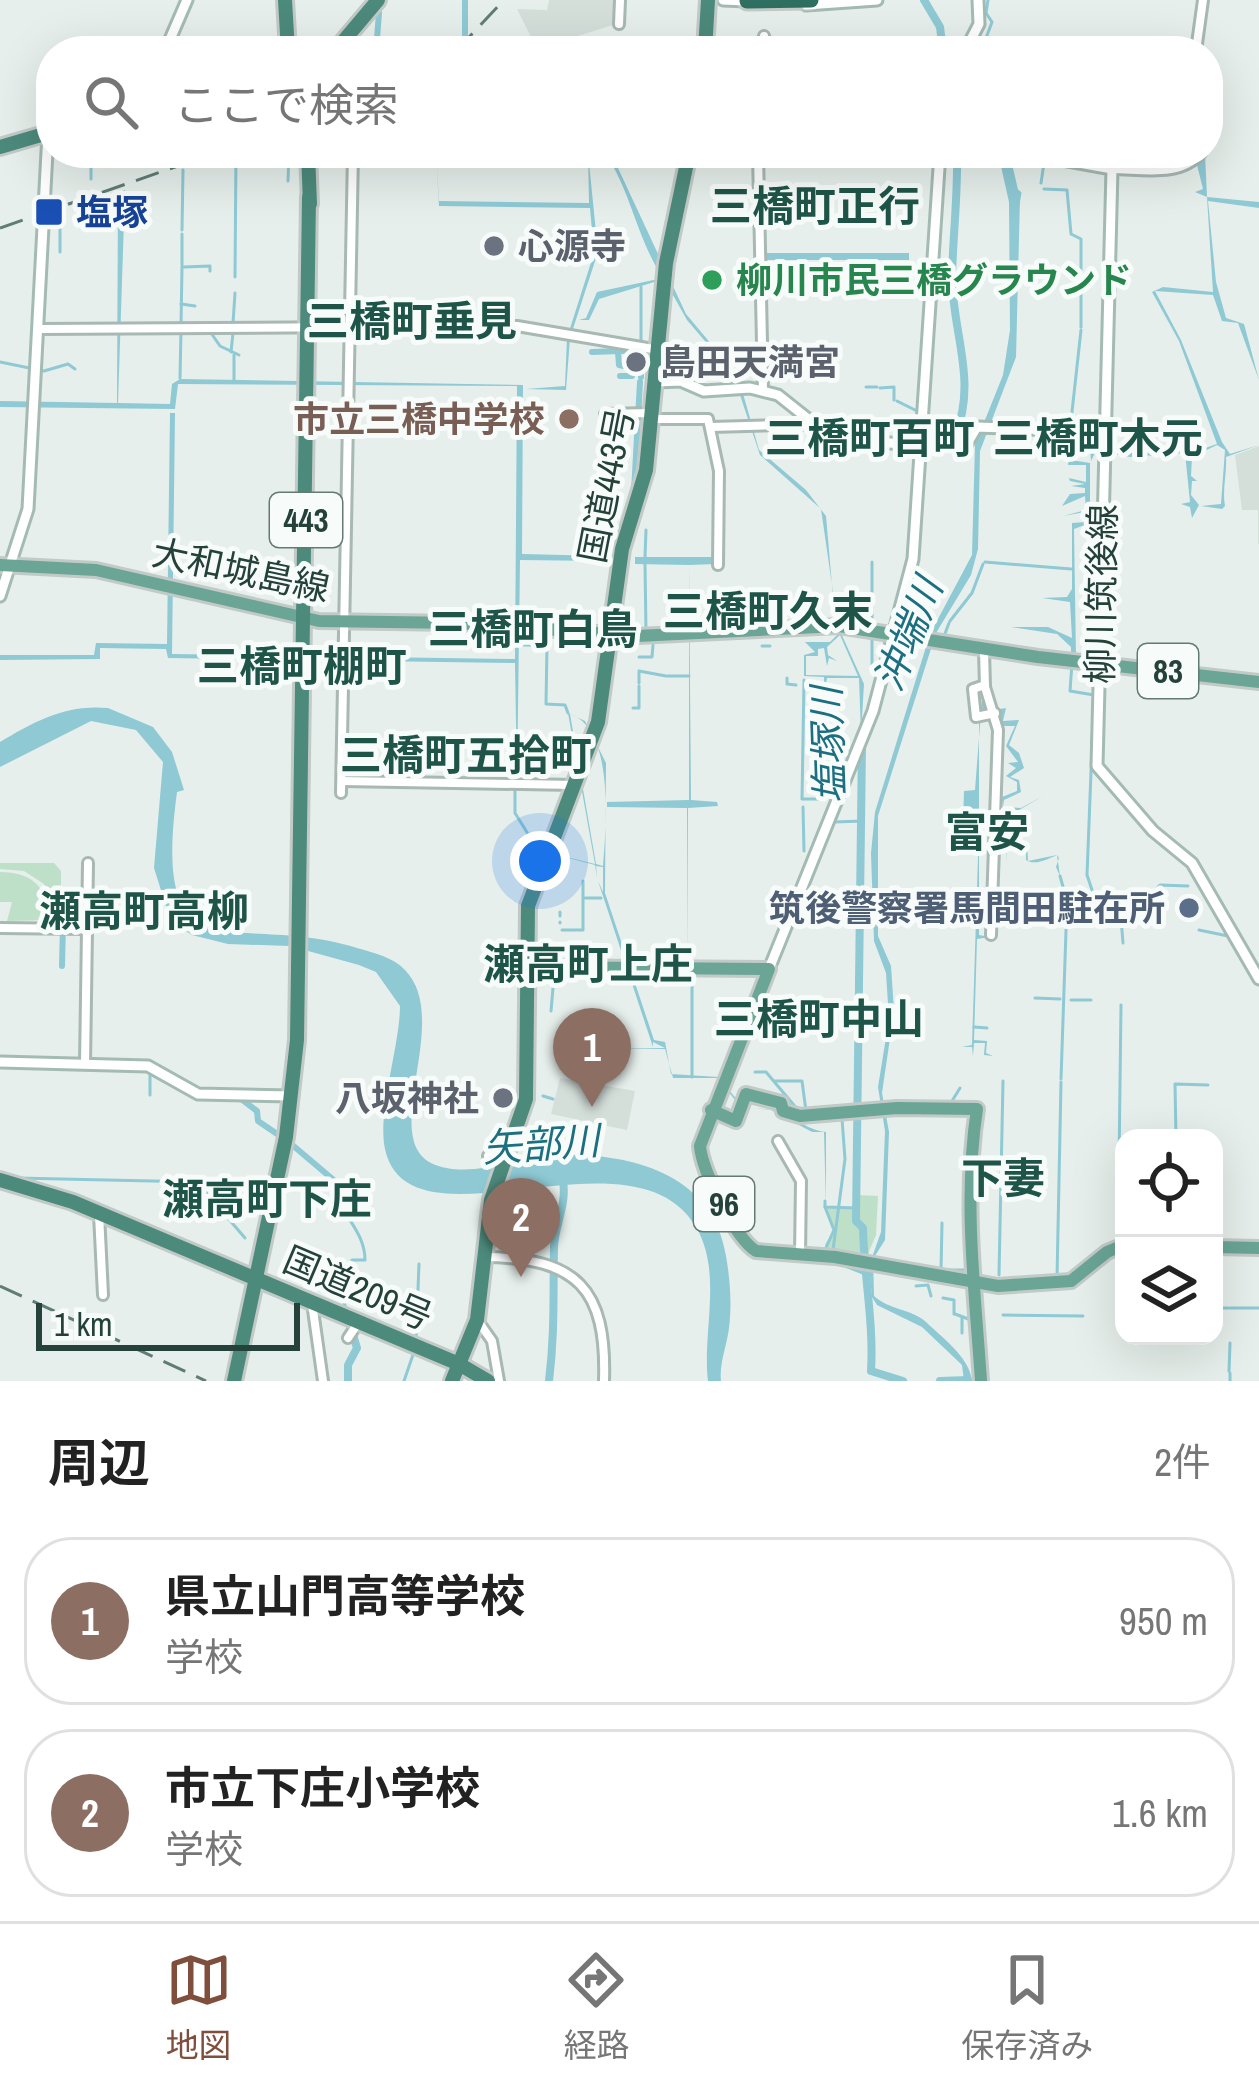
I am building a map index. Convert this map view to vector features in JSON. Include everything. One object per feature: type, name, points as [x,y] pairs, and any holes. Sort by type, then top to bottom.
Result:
[{"type":"highway","points":[[286,0],[287,36]]},
{"type":"highway","points":[[348,36],[379,0]]},
{"type":"highway","points":[[748,2],[808,4]]},
{"type":"highway","points":[[707,36],[712,3]]},
{"type":"highway","points":[[0,147],[36,137]]},
{"type":"highway","name":"443","points":[[235,1381],[294,1096],[308,168]]},
{"type":"highway","name":"国道443号","points":[[452,1381],[477,1320],[492,1197],[527,1093],[530,896],[598,722],[622,549],[646,470],[645,415],[655,383],[665,277],[686,168]]},
{"type":"highway","name":"国道209号","points":[[1,1181],[99,1212],[459,1364],[488,1381]]},
{"type":"main road","points":[[172,36],[187,0]]},
{"type":"main road","points":[[808,4],[875,0]]},
{"type":"main road","points":[[975,36],[978,0]]},
{"type":"main road","points":[[712,3],[748,2]]},
{"type":"main road","points":[[0,596],[4,565],[28,509],[47,168]]},
{"type":"main road","points":[[939,168],[916,542],[894,634],[869,723],[711,1110],[736,1120],[746,1094],[782,1103],[783,1111],[801,1114],[977,1109],[971,1143],[972,1282],[982,1381]]},
{"type":"main road","points":[[1107,168],[1112,169]]},
{"type":"main road","name":"柳川筑後線","points":[[1112,169],[1096,766],[1151,829],[1191,862],[1259,980]]},
{"type":"main road","points":[[655,383],[681,381],[704,391],[740,387],[781,396],[814,424],[847,440],[951,447],[970,445],[979,428],[1104,432]]},
{"type":"main road","name":"大和城島線","points":[[4,565],[75,567],[303,618],[610,635],[837,626],[1073,661],[1259,682]]},
{"type":"main road","points":[[526,967],[769,970]]},
{"type":"main road","points":[[0,1062],[152,1067],[198,1094],[294,1096]]},
{"type":"main road","name":"96","points":[[711,1110],[701,1134],[701,1159],[738,1235],[762,1253],[862,1263],[972,1282]]},
{"type":"main road","points":[[972,1282],[1064,1283],[1115,1249]]},
{"type":"street","points":[[620,0],[620,24]]},
{"type":"street","points":[[1198,36],[1202,0]]},
{"type":"street","points":[[341,793],[353,168]]},
{"type":"street","points":[[758,168],[763,391]]},
{"type":"street","points":[[1112,169],[1179,168]]},
{"type":"street","points":[[40,329],[521,326],[659,350]]},
{"type":"street","points":[[605,414],[708,418],[719,471],[718,562]]},
{"type":"street","points":[[711,427],[814,424]]},
{"type":"street","points":[[984,648],[985,685],[994,712],[999,803],[991,935]]},
{"type":"street","points":[[985,685],[973,689],[976,717],[994,712]]},
{"type":"street","points":[[342,781],[574,785]]},
{"type":"street","points":[[86,1064],[88,863]]},
{"type":"street","points":[[0,928],[87,929]]},
{"type":"street","points":[[778,1141],[801,1181],[800,1256]]},
{"type":"street","points":[[488,1156],[504,1154]]},
{"type":"street","points":[[99,1212],[103,1294]]},
{"type":"street","points":[[485,1257],[523,1256],[555,1266],[580,1283],[598,1310],[604,1335],[604,1381]]},
{"type":"street","points":[[311,1302],[323,1381]]},
{"type":"street","points":[[477,1320],[492,1341],[499,1381]]},
{"type":"street","points":[[348,1338],[359,1322]]},
{"type":"shaded area","points":[[549,0],[617,0],[616,24],[578,36],[530,36],[517,9],[547,10]]},
{"type":"shaded area","points":[[1259,446],[1258,544],[1258,510],[1242,510],[1235,455]]},
{"type":"shaded area","points":[[560,1078],[635,1091],[627,1130],[551,1114]]},
{"type":"green space","points":[[0,863],[54,863],[61,871],[61,926],[46,926],[54,920],[44,884],[24,871],[0,869]]},
{"type":"green space","points":[[0,872],[21,875],[37,884],[50,920],[7,921],[12,902],[0,902]]},
{"type":"green space","points":[[858,1195],[878,1196],[876,1235],[865,1261],[827,1255],[825,1244],[834,1231],[825,1206],[857,1207]]},
{"type":"water","points":[[437,168],[439,201],[589,203],[590,168],[598,252],[570,338],[566,390],[526,389],[565,386],[567,338],[594,253],[590,208],[439,206]]},
{"type":"water","points":[[614,168],[686,314],[738,376],[759,450],[820,508],[760,455],[733,374],[687,320],[664,279],[599,299],[589,320],[579,320],[586,318],[597,292],[663,278]]},
{"type":"water","name":"沖端川","points":[[1001,168],[1013,168],[1020,198],[1016,357],[980,451],[978,549],[971,575],[936,633],[878,816],[878,936],[891,966],[894,1011],[882,1093],[889,1132],[885,1240],[873,1259],[874,1296],[920,1318],[946,1340],[970,1372],[972,1381],[964,1381],[962,1365],[922,1327],[877,1305],[872,1297],[869,1266],[881,1232],[885,1131],[878,1087],[889,1019],[886,973],[874,941],[871,853],[875,812],[930,634],[972,555],[975,445],[1003,375],[1010,330],[1009,202]]},
{"type":"water","points":[[1198,168],[1206,168],[1207,197],[1195,192],[1203,189]]},
{"type":"water","points":[[125,190],[118,403],[170,404],[172,384],[180,379],[523,385],[522,554],[604,556],[604,561],[520,560],[517,782],[515,663],[168,658],[166,649],[100,648],[100,659],[0,660],[0,655],[94,655],[96,643],[167,644],[170,413],[175,413],[172,654],[515,659],[517,386],[178,384],[175,409],[0,407],[0,401],[117,403],[118,192]]},
{"type":"water","points":[[1207,197],[1259,202],[1259,208],[1208,201],[1216,282],[1226,318],[1244,324],[1259,380],[1238,323],[1222,321],[1213,295],[1155,291],[1181,340],[1230,454],[1259,445],[1226,457],[1225,506],[1201,506],[1221,504],[1225,450],[1217,445],[1192,457],[1191,476],[1197,481],[1192,481],[1191,495],[1199,505],[1192,518],[1190,507],[1181,504],[1190,502],[1185,453],[1130,457],[1096,451],[1091,461],[1089,435],[1071,435],[1071,446],[1067,432],[1090,433],[1094,447],[1108,446],[1117,452],[1175,451],[1181,448],[1184,420],[1185,449],[1194,452],[1217,444],[1179,341],[1152,292],[1163,287],[1213,292]]},
{"type":"water","points":[[762,253],[909,253],[909,260],[762,260]]},
{"type":"water","points":[[1057,450],[1071,450],[1071,460],[1090,463],[1090,523],[1074,529],[1076,659],[1071,662],[1071,647],[1057,634],[1011,627],[1048,627],[1072,638],[1070,602],[1042,598],[1067,597],[1072,589],[1072,523],[1086,522],[1085,512],[1063,516],[1086,510],[1085,496],[1062,506],[1070,494],[1085,493],[1085,488],[1071,486],[1085,484],[1069,478],[1086,482],[1086,465],[1068,465],[1070,452]]},
{"type":"water","points":[[821,510],[826,516],[832,584]]},
{"type":"water","points":[[635,557],[717,557],[716,564],[689,565],[635,564]]},
{"type":"water","points":[[689,565],[691,800],[717,802],[718,806],[688,808],[688,961],[687,808],[607,807],[607,802],[689,800]]},
{"type":"water","points":[[838,627],[864,684],[861,734],[859,678],[827,678],[826,684],[839,688],[824,686],[824,677],[804,676],[804,655],[815,652],[805,642],[830,642],[839,633]],"holes":[[[840,635],[858,676],[806,675],[806,656],[818,656],[818,649],[824,648],[827,666],[829,658],[837,661],[828,655],[827,647]]]},
{"type":"water","points":[[983,686],[987,705],[982,712],[1006,708],[1003,721],[1019,720],[1009,745],[1019,753],[1024,768],[1010,777],[1019,780],[1021,792],[1004,800],[1003,807],[1021,808],[1043,796],[1019,810],[1020,818],[1032,823],[1020,820],[1015,837],[1027,843],[1028,861],[1026,844],[1014,838],[1013,826],[1008,829],[1006,863],[1007,827],[1016,824],[1018,812],[1003,810],[1002,797],[1017,791],[1017,782],[1006,776],[1016,768],[1008,763],[1018,762],[1006,746],[1015,726],[1003,726],[996,711],[981,718]]},
{"type":"water","points":[[108,708],[153,727],[172,752],[184,790],[177,792],[172,852],[177,892],[190,916],[212,928],[313,938],[357,948],[405,970],[418,991],[422,1017],[412,1128],[417,1149],[431,1163],[459,1170],[545,1156],[603,1157],[658,1171],[702,1202],[717,1226],[729,1274],[730,1319],[721,1381],[708,1381],[710,1283],[704,1245],[696,1227],[666,1197],[624,1185],[435,1192],[403,1179],[385,1149],[383,1134],[400,1006],[376,972],[290,946],[228,944],[192,935],[171,922],[154,868],[163,762],[136,730],[91,721],[0,767],[0,742],[26,727],[65,711]]},
{"type":"water","points":[[568,713],[585,721],[591,734],[570,714],[596,864],[603,866],[606,816],[605,893],[654,1040],[665,1042],[669,1064],[665,1049],[600,1048],[665,1048],[653,1042],[653,1047],[598,881],[603,892],[603,867],[596,866],[597,877],[595,865],[538,850],[595,864]]},
{"type":"water","points":[[979,738],[979,826],[963,825],[964,791],[975,790]]},
{"type":"water","points":[[596,743],[606,763],[606,804]]},
{"type":"water","points":[[979,826],[979,935],[990,937],[977,939],[974,1040],[987,1041],[986,1053],[993,1056],[984,1055],[985,1043],[974,1043],[973,1056],[972,1047],[962,1047],[972,1045]]},
{"type":"water","points":[[672,1074],[718,1077],[746,1108],[741,1107],[717,1078],[673,1078]]},
{"type":"water","points":[[753,1108],[768,1109],[776,1111],[826,1132],[826,1205],[824,1132],[812,1132],[771,1110]]},
{"type":"waterway","points":[[465,0],[465,36]]},
{"type":"waterway","points":[[924,0],[941,36]]},
{"type":"waterway","points":[[987,36],[992,22],[986,13],[988,0]]},
{"type":"waterway","points":[[373,12],[379,13],[377,36]]},
{"type":"waterway","points":[[91,168],[91,179]]},
{"type":"waterway","points":[[235,277],[236,168]]},
{"type":"waterway","points":[[288,168],[288,181]]},
{"type":"waterway","points":[[955,436],[964,396],[952,276],[957,168]]},
{"type":"waterway","points":[[1041,183],[1043,168]]},
{"type":"waterway","points":[[182,230],[183,170]]},
{"type":"waterway","name":"沖端川","points":[[1015,189],[1020,193],[1018,204]]},
{"type":"waterway","points":[[1044,189],[1067,190],[1071,234],[1081,239],[1081,327]]},
{"type":"waterway","points":[[51,198],[60,200],[60,252]]},
{"type":"waterway","points":[[182,234],[182,265]]},
{"type":"waterway","points":[[184,267],[210,266],[210,271]]},
{"type":"waterway","points":[[181,325],[182,267]]},
{"type":"waterway","points":[[641,287],[641,343]]},
{"type":"waterway","points":[[233,323],[235,293]]},
{"type":"waterway","points":[[181,304],[195,306]]},
{"type":"waterway","points":[[180,378],[181,330]]},
{"type":"waterway","points":[[209,330],[220,346],[239,355]]},
{"type":"waterway","points":[[1070,430],[1081,330]]},
{"type":"waterway","points":[[231,352],[233,333]]},
{"type":"waterway","points":[[592,352],[646,350]]},
{"type":"waterway","points":[[641,351],[641,377]]},
{"type":"waterway","points":[[618,352],[619,365],[633,368],[632,376],[620,376]]},
{"type":"waterway","points":[[234,355],[234,382]]},
{"type":"waterway","points":[[0,362],[44,371],[68,364],[75,369]]},
{"type":"waterway","points":[[634,492],[640,382]]},
{"type":"waterway","points":[[866,387],[877,387]]},
{"type":"waterway","points":[[880,388],[894,387],[894,400]]},
{"type":"waterway","points":[[897,401],[921,413]]},
{"type":"waterway","points":[[929,418],[940,419]]},
{"type":"waterway","points":[[942,419],[960,422]]},
{"type":"waterway","points":[[645,557],[646,530]]},
{"type":"waterway","points":[[872,562],[872,627]]},
{"type":"waterway","points":[[985,562],[1071,569]]},
{"type":"waterway","points":[[645,564],[646,632]]},
{"type":"waterway","points":[[950,621],[972,593],[983,564]]},
{"type":"waterway","points":[[943,639],[949,623]]},
{"type":"waterway","points":[[872,637],[872,665]]},
{"type":"waterway","points":[[517,645],[547,645],[546,704],[565,705],[568,713]]},
{"type":"waterway","points":[[639,657],[652,657],[653,645]]},
{"type":"waterway","points":[[762,646],[770,646]]},
{"type":"waterway","points":[[1072,663],[1070,691],[1094,695],[1087,875],[1095,899]]},
{"type":"waterway","points":[[639,671],[666,676]]},
{"type":"waterway","points":[[639,673],[639,683]]},
{"type":"waterway","points":[[668,676],[689,676]]},
{"type":"waterway","points":[[787,678],[787,684],[796,685]]},
{"type":"waterway","points":[[804,680],[802,799],[823,799]]},
{"type":"waterway","points":[[633,708],[639,708],[639,686]]},
{"type":"waterway","name":"塩塚川","points":[[862,744],[856,1221],[863,1228],[871,1371],[903,1381]]},
{"type":"waterway","points":[[515,787],[515,813],[538,850]]},
{"type":"waterway","points":[[803,807],[804,851]]},
{"type":"waterway","points":[[834,822],[863,821]]},
{"type":"waterway","points":[[549,876],[558,859]]},
{"type":"waterway","points":[[1060,876],[1067,901],[1061,1079]]},
{"type":"waterway","points":[[562,930],[583,930],[583,881]]},
{"type":"waterway","points":[[1154,891],[1160,885],[1188,886]]},
{"type":"waterway","points":[[1069,901],[1079,895]]},
{"type":"waterway","points":[[585,898],[601,898]]},
{"type":"waterway","points":[[1121,918],[1123,943]]},
{"type":"waterway","points":[[62,966],[63,925]]},
{"type":"waterway","points":[[1199,930],[1228,936]]},
{"type":"waterway","points":[[692,970],[692,1077]]},
{"type":"waterway","points":[[551,1011],[553,988]]},
{"type":"waterway","points":[[1035,998],[1060,999]]},
{"type":"waterway","points":[[1071,1000],[1091,1000]]},
{"type":"waterway","points":[[1118,1237],[1121,1005]]},
{"type":"waterway","points":[[974,1027],[987,1028]]},
{"type":"waterway","points":[[150,1070],[150,1095]]},
{"type":"waterway","points":[[755,1072],[766,1072],[798,1110]]},
{"type":"waterway","points":[[775,1081],[802,1081],[806,1111]]},
{"type":"waterway","points":[[999,1275],[1003,1081]]},
{"type":"waterway","points":[[1057,1278],[1061,1082]]},
{"type":"waterway","points":[[1176,1129],[1175,1084],[1208,1085]]},
{"type":"waterway","points":[[952,1101],[960,1088]]},
{"type":"waterway","points":[[543,1096],[553,1099]]},
{"type":"waterway","points":[[240,1098],[257,1111],[258,1121],[283,1138]]},
{"type":"waterway","points":[[833,1250],[845,1159],[842,1119]]},
{"type":"waterway","points":[[290,1143],[336,1182]]},
{"type":"waterway","points":[[16,1178],[197,1182],[245,1238]]},
{"type":"waterway","name":"矢部川","points":[[549,1381],[554,1247],[563,1181]]},
{"type":"waterway","points":[[336,1182],[340,1202],[364,1249],[365,1260],[352,1260],[344,1280],[343,1300],[349,1313]]},
{"type":"waterway","points":[[825,1201],[825,1207],[856,1208]]},
{"type":"waterway","points":[[825,1207],[834,1230],[825,1250]]},
{"type":"waterway","points":[[942,1223],[941,1270],[965,1270]]},
{"type":"waterway","points":[[827,1259],[863,1273]]},
{"type":"waterway","points":[[416,1339],[419,1264]]},
{"type":"waterway","points":[[916,1286],[928,1285],[931,1296]]},
{"type":"waterway","points":[[943,1298],[954,1300],[954,1314]]},
{"type":"waterway","points":[[1223,1308],[1228,1308]]},
{"type":"waterway","points":[[1230,1308],[1259,1308]]},
{"type":"waterway","points":[[955,1314],[971,1320]]},
{"type":"waterway","points":[[1003,1315],[1083,1316]]},
{"type":"waterway","points":[[962,1317],[962,1333]]},
{"type":"waterway","points":[[348,1319],[357,1348],[348,1365],[348,1381]]},
{"type":"waterway","points":[[1229,1371],[1230,1343]]},
{"type":"waterway","points":[[404,1381],[415,1349]]},
{"type":"waterway","points":[[1230,1373],[1230,1381]]},
{"type":"waterway","name":"塩塚川","points":[[940,1381],[968,1380]]},
{"type":"railway","points":[[470,36],[504,0]]},
{"type":"railway","points":[[0,228],[172,168]]},
{"type":"railway","points":[[0,1286],[206,1381]]},
{"type":"place","name":"塩塚","points":[[49,212]]},
{"type":"place","name":"心源寺","points":[[494,246]]},
{"type":"place","name":"柳川市民三橋グラウンド","points":[[712,280]]},
{"type":"place","name":"島田天満宮","points":[[636,362]]},
{"type":"place","name":"市立三橋中学校","points":[[569,419]]},
{"type":"place","name":"筑後警察署馬間田駐在所","points":[[1189,908]]},
{"type":"place","name":"八坂神社","points":[[503,1098]]},
{"type":"place","name":"県立山門高等学校","points":[[592,1107]]},
{"type":"place","name":"市立下庄小学校","points":[[521,1277]]},
{"type":"district","name":"三橋町正行","points":[[815,206]]},
{"type":"district","name":"三橋町垂見","points":[[412,321]]},
{"type":"district","name":"三橋町百町","points":[[870,438]]},
{"type":"district","name":"三橋町木元","points":[[1098,438]]},
{"type":"district","name":"三橋町久末","points":[[768,611]]},
{"type":"district","name":"三橋町白鳥","points":[[533,629]]},
{"type":"district","name":"三橋町棚町","points":[[302,666]]},
{"type":"district","name":"三橋町五拾町","points":[[466,755]]},
{"type":"district","name":"富安","points":[[987,832]]},
{"type":"district","name":"瀬高町高柳","points":[[144,911]]},
{"type":"district","name":"瀬高町上庄","points":[[588,964]]},
{"type":"district","name":"三橋町中山","points":[[819,1019]]},
{"type":"district","name":"下妻","points":[[1003,1178]]},
{"type":"district","name":"瀬高町下庄","points":[[267,1199]]}]
